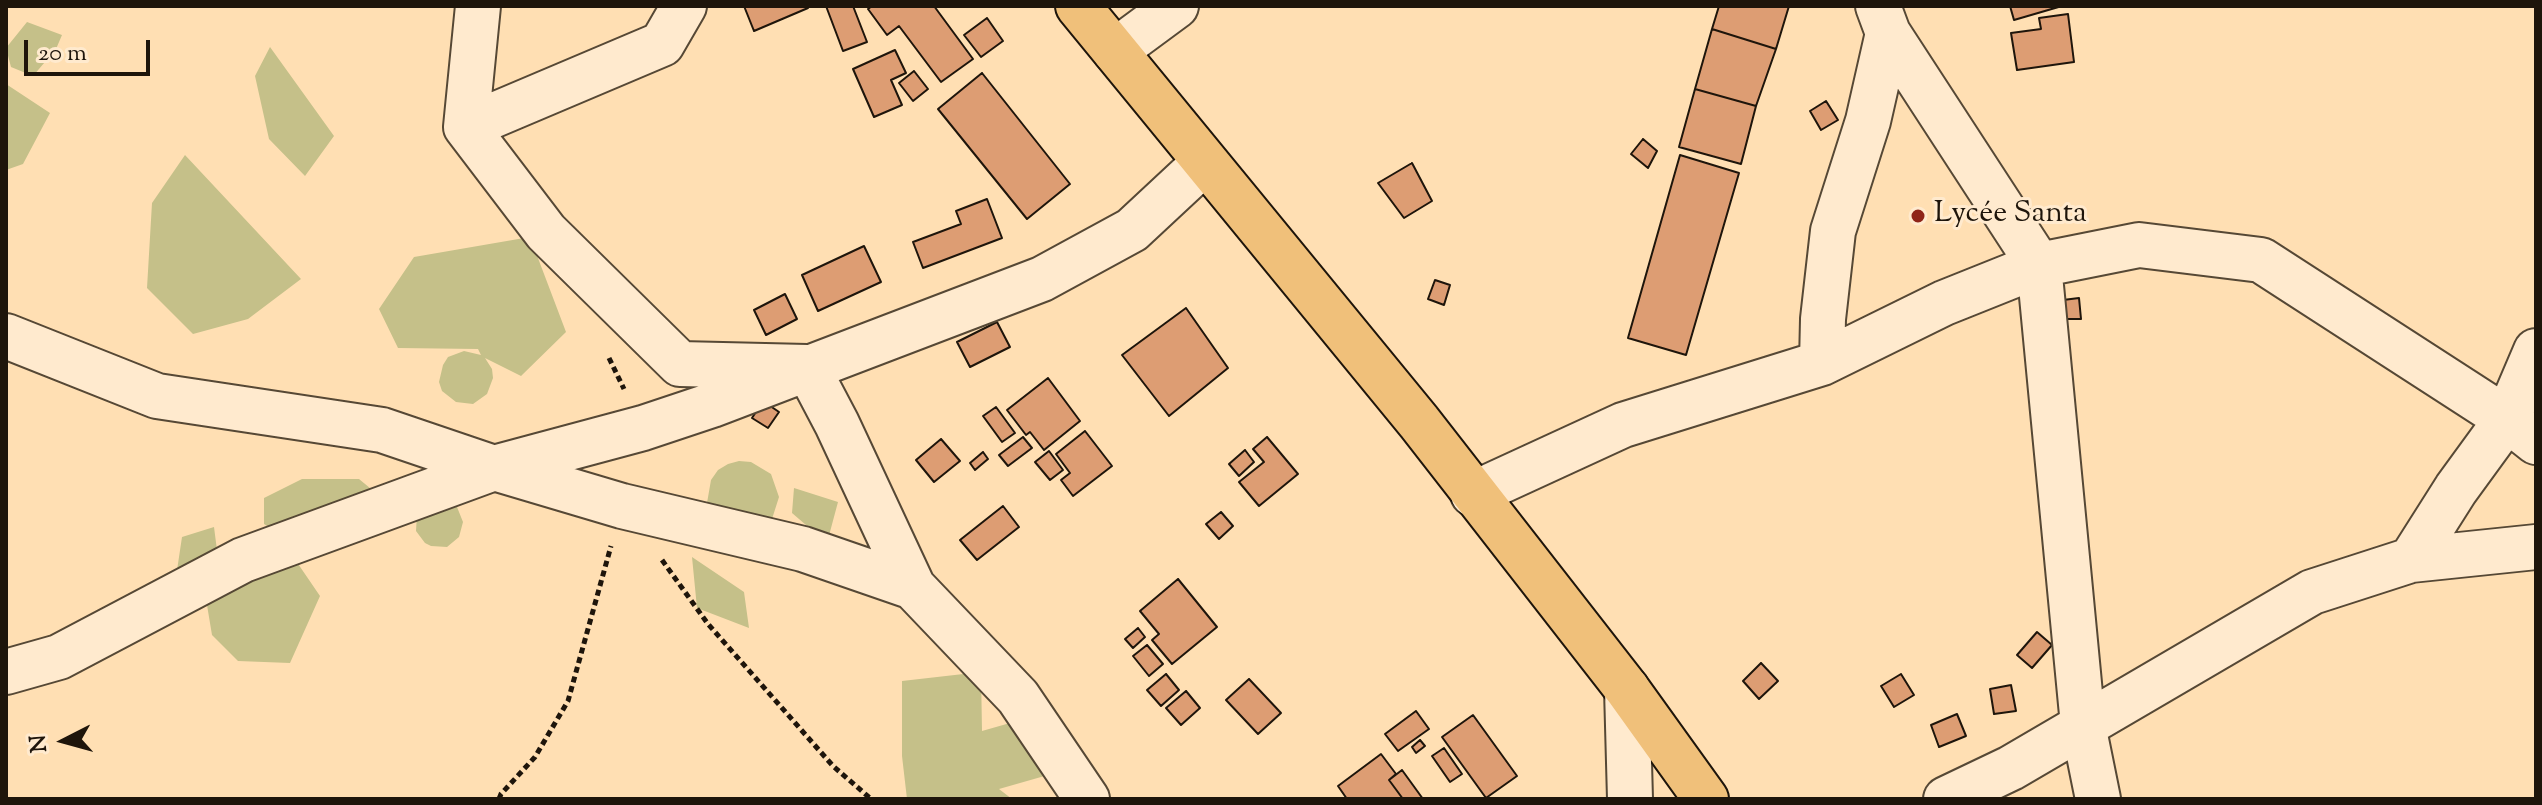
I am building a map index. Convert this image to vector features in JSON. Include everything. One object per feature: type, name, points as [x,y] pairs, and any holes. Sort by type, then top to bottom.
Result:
[{"type":"highway","points":[[1078,6],[1419,422],[1627,689],[1706,799]]},
{"type":"street","points":[[478,6],[466,127],[546,232],[680,364],[807,367]]},
{"type":"street","points":[[466,127],[662,44],[684,6]]},
{"type":"street","points":[[1115,51],[1176,6]]},
{"type":"street","points":[[1883,20],[2039,265],[2083,725],[2098,799]]},
{"type":"street","points":[[1822,363],[1823,319],[1833,231],[1868,121],[1883,20]]},
{"type":"street","points":[[6,672],[59,657],[243,560],[494,468],[712,405],[1042,279],[1132,230],[1205,162]]},
{"type":"street","points":[[1473,494],[1623,425],[1822,363],[1944,303],[2039,265],[2139,245],[2261,260],[2521,430]]},
{"type":"street","points":[[6,336],[157,396],[382,430],[494,468],[622,506],[803,549],[913,587]]},
{"type":"street","points":[[2411,560],[2456,489],[2521,430],[2536,351]]},
{"type":"street","points":[[807,367],[913,587],[1018,697],[1087,799]]},
{"type":"street","points":[[1946,799],[2011,768],[2312,592],[2411,560],[2536,547]]},
{"type":"street","points":[[1627,689],[1630,799]]},
{"type":"path","points":[[622,506],[708,624],[833,766],[871,799]]},
{"type":"shaded area","points":[[27,22],[62,35],[56,49],[33,76],[11,67],[6,48]]},
{"type":"shaded area","points":[[270,47],[334,136],[305,176],[269,139],[255,76]]},
{"type":"shaded area","points":[[6,84],[50,113],[23,164],[6,170]]},
{"type":"shaded area","points":[[185,155],[301,279],[248,319],[193,334],[147,288],[152,203]]},
{"type":"shaded area","points":[[530,237],[566,332],[521,376],[485,358],[492,369],[493,378],[487,394],[473,404],[456,402],[442,391],[439,382],[443,365],[448,357],[464,351],[481,355],[478,349],[398,348],[379,309],[414,257]]},
{"type":"shaded area","points":[[739,461],[751,462],[771,474],[779,497],[772,519],[711,514],[707,503],[711,480],[718,470]]},
{"type":"shaded area","points":[[302,479],[359,479],[382,498],[299,546],[264,524],[264,498]]},
{"type":"shaded area","points":[[794,488],[838,502],[827,543],[792,513]]},
{"type":"shaded area","points":[[451,502],[457,507],[463,522],[459,537],[447,547],[425,543],[416,531],[417,514]]},
{"type":"shaded area","points":[[214,527],[218,558],[176,577],[182,537]]},
{"type":"shaded area","points":[[292,555],[320,596],[290,663],[238,661],[212,635],[203,581]]},
{"type":"shaded area","points":[[692,557],[744,592],[749,628],[697,608]]},
{"type":"shaded area","points":[[981,672],[982,731],[1017,721],[1048,775],[999,789],[1012,799],[907,799],[902,756],[902,681]]},
{"type":"building","points":[[744,6],[807,6],[808,8],[754,31]]},
{"type":"building","points":[[826,6],[853,6],[867,42],[843,51]]},
{"type":"building","points":[[872,6],[934,6],[973,59],[941,82],[899,26],[887,35],[868,9]]},
{"type":"building","points":[[1719,6],[1789,6],[1776,49],[1712,29]]},
{"type":"building","points":[[2010,6],[2062,6],[2014,20]]},
{"type":"building","points":[[2068,14],[2074,62],[2017,70],[2011,33],[2041,29],[2039,18]]},
{"type":"building","points":[[987,18],[1003,41],[981,57],[964,35]]},
{"type":"building","points":[[1712,29],[1776,49],[1756,106],[1695,89]]},
{"type":"building","points":[[895,50],[906,73],[891,80],[902,105],[874,117],[853,69]]},
{"type":"building","points":[[914,71],[928,89],[913,101],[899,83]]},
{"type":"building","points":[[982,73],[1070,184],[1027,219],[938,109]]},
{"type":"building","points":[[1695,89],[1756,106],[1741,164],[1679,147]]},
{"type":"building","points":[[1826,101],[1838,120],[1821,130],[1810,111]]},
{"type":"building","points":[[1643,139],[1657,151],[1648,168],[1631,154]]},
{"type":"building","points":[[1680,155],[1739,173],[1686,355],[1628,338]]},
{"type":"building","points":[[1412,163],[1432,201],[1404,218],[1378,183]]},
{"type":"building","points":[[987,199],[1002,238],[923,268],[913,242],[961,224],[956,211]]},
{"type":"building","points":[[864,246],[881,282],[818,311],[802,275]]},
{"type":"building","points":[[1435,280],[1450,285],[1444,305],[1428,299]]},
{"type":"building","points":[[785,294],[797,319],[766,335],[754,310]]},
{"type":"building","points":[[2079,298],[2081,319],[2065,319],[2063,300]]},
{"type":"building","points":[[1186,308],[1228,368],[1169,416],[1122,355]]},
{"type":"building","points":[[997,322],[1010,347],[970,367],[957,342]]},
{"type":"building","points":[[1048,378],[1080,421],[1044,450],[1030,432],[1026,435],[1007,410]]},
{"type":"building","points":[[763,401],[779,412],[768,428],[752,418]]},
{"type":"building","points":[[996,407],[1015,433],[1002,442],[983,416]]},
{"type":"building","points":[[1085,431],[1112,466],[1073,496],[1061,480],[1070,473],[1056,454]]},
{"type":"building","points":[[1023,437],[1032,448],[1008,466],[999,455]]},
{"type":"building","points":[[1267,437],[1298,474],[1259,506],[1239,482],[1264,462],[1253,449]]},
{"type":"building","points":[[941,439],[960,461],[934,482],[916,460]]},
{"type":"building","points":[[1245,450],[1254,462],[1239,476],[1229,464]]},
{"type":"building","points":[[1049,451],[1063,470],[1050,480],[1035,462]]},
{"type":"building","points":[[983,452],[988,459],[975,470],[970,463]]},
{"type":"building","points":[[1003,506],[1019,527],[977,560],[960,540]]},
{"type":"building","points":[[1221,512],[1233,526],[1219,539],[1206,524]]},
{"type":"building","points":[[1178,579],[1217,627],[1172,664],[1152,640],[1159,634],[1140,611]]},
{"type":"building","points":[[1138,628],[1145,637],[1133,648],[1125,639]]},
{"type":"building","points":[[2037,632],[2052,645],[2032,668],[2017,655]]},
{"type":"building","points":[[1147,645],[1163,664],[1149,676],[1133,656]]},
{"type":"building","points":[[1761,663],[1778,681],[1759,699],[1743,681]]},
{"type":"building","points":[[1166,674],[1179,690],[1161,706],[1147,690]]},
{"type":"building","points":[[1901,674],[1914,695],[1894,707],[1881,686]]},
{"type":"building","points":[[1249,679],[1281,713],[1258,734],[1226,700]]},
{"type":"building","points":[[2011,685],[2016,711],[1994,714],[1990,689]]},
{"type":"building","points":[[1186,691],[1200,708],[1181,725],[1166,708]]},
{"type":"building","points":[[1416,711],[1429,729],[1398,751],[1385,734]]},
{"type":"building","points":[[1957,714],[1966,736],[1939,747],[1931,725]]},
{"type":"building","points":[[1473,715],[1517,776],[1486,798],[1442,737]]},
{"type":"building","points":[[1420,740],[1425,746],[1416,753],[1412,747]]},
{"type":"building","points":[[1444,748],[1462,774],[1450,782],[1432,756]]},
{"type":"building","points":[[1381,754],[1396,774],[1389,780],[1403,799],[1347,799],[1338,786]]},
{"type":"building","points":[[1402,770],[1423,799],[1403,799],[1389,780]]},
{"type":"place","name":"Lycée Santa","points":[[1918,216]]}]
